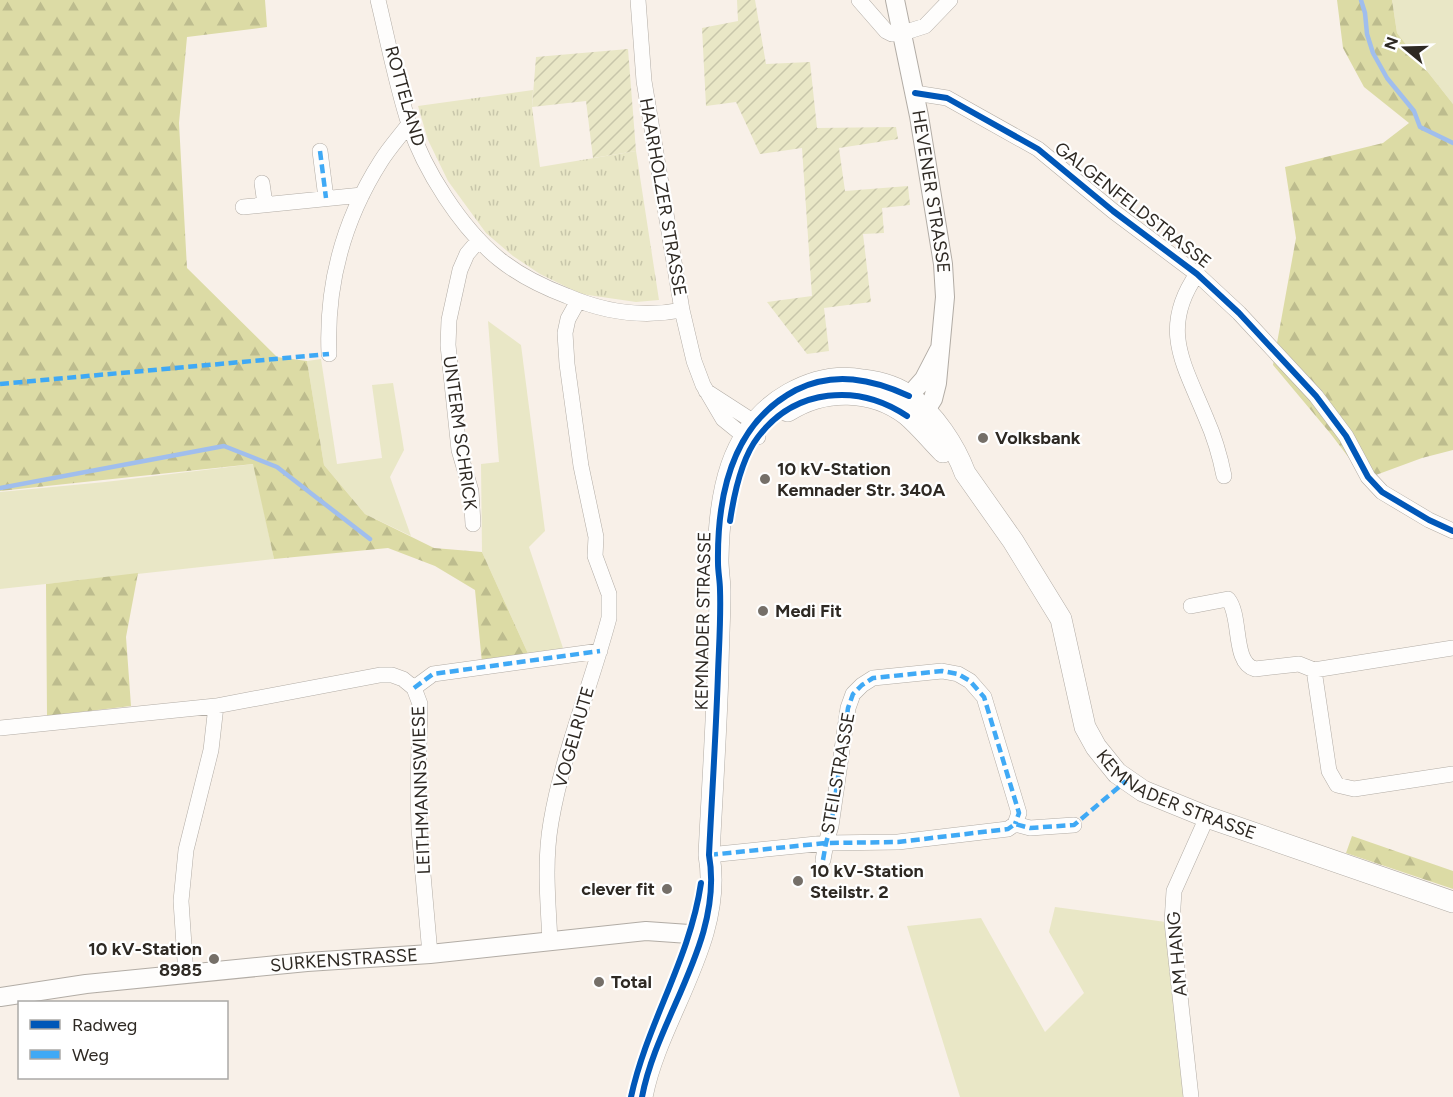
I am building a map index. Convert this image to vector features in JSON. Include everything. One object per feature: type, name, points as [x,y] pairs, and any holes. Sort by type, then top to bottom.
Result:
[{"type":"main road","name":"KEMNADER STRASSE","points":[[637,1096],[684,987],[695,936],[710,889],[709,855],[717,706],[720,589],[735,494],[749,453],[752,432],[779,417],[805,393],[864,396],[892,406],[914,407],[961,461],[965,473],[1013,541],[1061,619],[1081,714],[1095,747],[1126,781],[1161,799],[1207,817],[1453,902]]},
{"type":"street","name":"ROTTELAND","points":[[378,0],[409,124],[423,159],[441,191],[479,240],[499,259],[525,277],[578,301],[610,310],[641,315],[682,310]]},
{"type":"street","name":"HAARHOLZER STRASSE","points":[[638,0],[644,81],[682,310],[694,361],[706,391],[752,432]]},
{"type":"street","points":[[859,0],[886,31],[892,34],[925,26],[950,0]]},
{"type":"street","name":"HEVENER STRASSE","points":[[895,0],[915,93],[943,264],[945,297],[936,390],[914,407]]},
{"type":"street","name":"GALGENFELDSTRASSE","points":[[915,93],[947,98],[1038,149],[1113,212],[1197,274],[1239,313],[1322,404],[1346,436],[1368,477],[1382,492],[1429,520],[1453,531]]},
{"type":"street","points":[[328,354],[328,329],[338,258],[348,227],[362,195],[382,160],[409,124]]},
{"type":"street","points":[[320,151],[326,198]]},
{"type":"street","points":[[262,183],[264,204]]},
{"type":"street","points":[[243,207],[362,195]]},
{"type":"street","name":"UNTERM SCHRICK","points":[[473,524],[471,491],[459,450],[448,345],[449,320],[460,270],[467,254],[479,240]]},
{"type":"street","name":"GALGENFELDSTRASSE","points":[[1197,274],[1179,307],[1179,348],[1190,384],[1218,451],[1224,476]]},
{"type":"street","name":"VOGELRUTE","points":[[550,941],[547,866],[551,823],[563,770],[609,618],[609,594],[595,556],[596,537],[580,466],[567,364],[565,333],[568,319],[578,301]]},
{"type":"street","points":[[1191,606],[1228,599],[1235,613],[1242,658],[1249,667],[1261,669],[1299,664],[1314,670],[1453,648]]},
{"type":"street","points":[[414,688],[433,674],[600,651]]},
{"type":"street","points":[[1314,670],[1329,771],[1337,785],[1354,789],[1453,774]]},
{"type":"street","name":"STEILSTRASSE","points":[[709,855],[826,843],[910,841],[1008,829],[1015,824],[1019,813],[984,697],[970,681],[958,674],[942,671],[898,674],[873,678],[854,694],[848,708],[831,826],[826,843]]},
{"type":"street","name":"LEITHMANNSWIESE","points":[[0,728],[216,706],[380,675],[392,675],[404,679],[414,688],[420,705],[419,829],[430,954]]},
{"type":"street","points":[[186,975],[181,901],[186,850],[212,750],[216,706]]},
{"type":"street","name":"AM HANG","points":[[1191,1097],[1172,922],[1172,902],[1179,878],[1207,817]]},
{"type":"street","name":"STEILSTRASSE","points":[[1015,824],[1030,828],[1074,825]]},
{"type":"street","points":[[824,860],[826,843]]},
{"type":"street","name":"SURKENSTRASSE","points":[[0,997],[86,984],[307,962],[430,954],[646,931],[695,936]]},
{"type":"green space","points":[[0,0],[265,0],[267,27],[187,37],[179,123],[187,268],[277,357],[307,361],[324,465],[365,514],[434,548],[482,552],[530,658],[482,663],[475,590],[435,566],[388,548],[274,559],[253,464],[0,491]]},
{"type":"green space","points":[[737,0],[755,0],[766,64],[810,62],[817,128],[896,127],[898,139],[839,148],[845,191],[908,186],[910,205],[882,208],[884,233],[863,234],[871,302],[824,308],[829,351],[807,354],[767,302],[812,296],[802,148],[760,154],[736,102],[706,106],[702,28],[738,21]]},
{"type":"green space","points":[[1337,0],[1392,0],[1397,33],[1453,104],[1453,450],[1422,458],[1365,479],[1273,365],[1296,238],[1285,167],[1383,143],[1409,123],[1364,87],[1343,48]]},
{"type":"green space","points":[[1392,0],[1453,0],[1453,104],[1397,33]]},
{"type":"green space","points":[[628,49],[636,151],[593,158],[586,101],[532,107],[536,57]]},
{"type":"green space","points":[[533,90],[532,107],[540,167],[636,151],[659,300],[636,302],[581,294],[540,274],[513,256],[486,233],[448,181],[428,140],[418,106]]},
{"type":"green space","points":[[488,321],[521,345],[545,531],[529,547],[564,651],[530,658],[482,552],[481,464],[499,462]]},
{"type":"green space","points":[[321,359],[337,464],[382,458],[372,385],[393,383],[404,450],[390,477],[411,536],[365,514],[324,465],[307,361]]},
{"type":"green space","points":[[254,464],[274,559],[0,589],[0,492]]},
{"type":"green space","points":[[138,573],[126,637],[131,706],[47,716],[46,584]]},
{"type":"green space","points":[[1352,836],[1453,871],[1453,889],[1346,853]]},
{"type":"green space","points":[[1055,907],[1166,922],[1186,1097],[960,1097],[907,926],[981,918],[1045,1032],[1084,993],[1049,932]]},
{"type":"waterway","points":[[1361,0],[1373,53],[1387,78],[1414,111],[1420,127],[1453,143]]},
{"type":"waterway","points":[[0,488],[224,446],[277,467],[370,539]]},
{"type":"marked path","points":[[320,151],[326,198]]},
{"type":"marked path","points":[[0,384],[329,354]]},
{"type":"marked path","points":[[414,688],[433,674],[600,651]]},
{"type":"marked path","points":[[823,860],[831,826],[848,708],[853,694],[873,678],[942,671],[958,674],[970,681],[984,697],[1019,813],[1015,824]]},
{"type":"marked path","points":[[709,855],[826,843],[898,842],[1008,829],[1015,824],[1030,828],[1074,825],[1126,781]]},
{"type":"cycle path","points":[[915,93],[947,98],[1038,149],[1113,211],[1197,274],[1239,313],[1316,396],[1346,436],[1368,477],[1382,492],[1429,520],[1453,531]]},
{"type":"cycle path","points":[[642,1097],[650,1067],[687,978],[707,917],[711,887],[709,855],[720,621],[718,538],[725,488],[732,464],[742,442],[756,422],[774,404],[810,384],[839,379],[853,380],[881,385],[909,396]]},
{"type":"cycle path","points":[[730,521],[739,477],[752,446],[773,421],[790,408],[808,400],[848,395],[868,398],[888,405],[907,416]]},
{"type":"cycle path","points":[[631,1097],[647,1043],[688,938],[701,883]]},
{"type":"place","name":"Volksbank","points":[[983,438]]},
{"type":"place","name":"10 kV-Station Kemnader Str. 340A","points":[[765,479]]},
{"type":"place","name":"Medi Fit","points":[[763,611]]},
{"type":"place","name":"10 kV-Station Steilstr. 2","points":[[798,881]]},
{"type":"place","name":"clever fit","points":[[667,889]]},
{"type":"place","name":"10 kV-Station 8985","points":[[214,959]]},
{"type":"place","name":"Total","points":[[599,982]]}]
